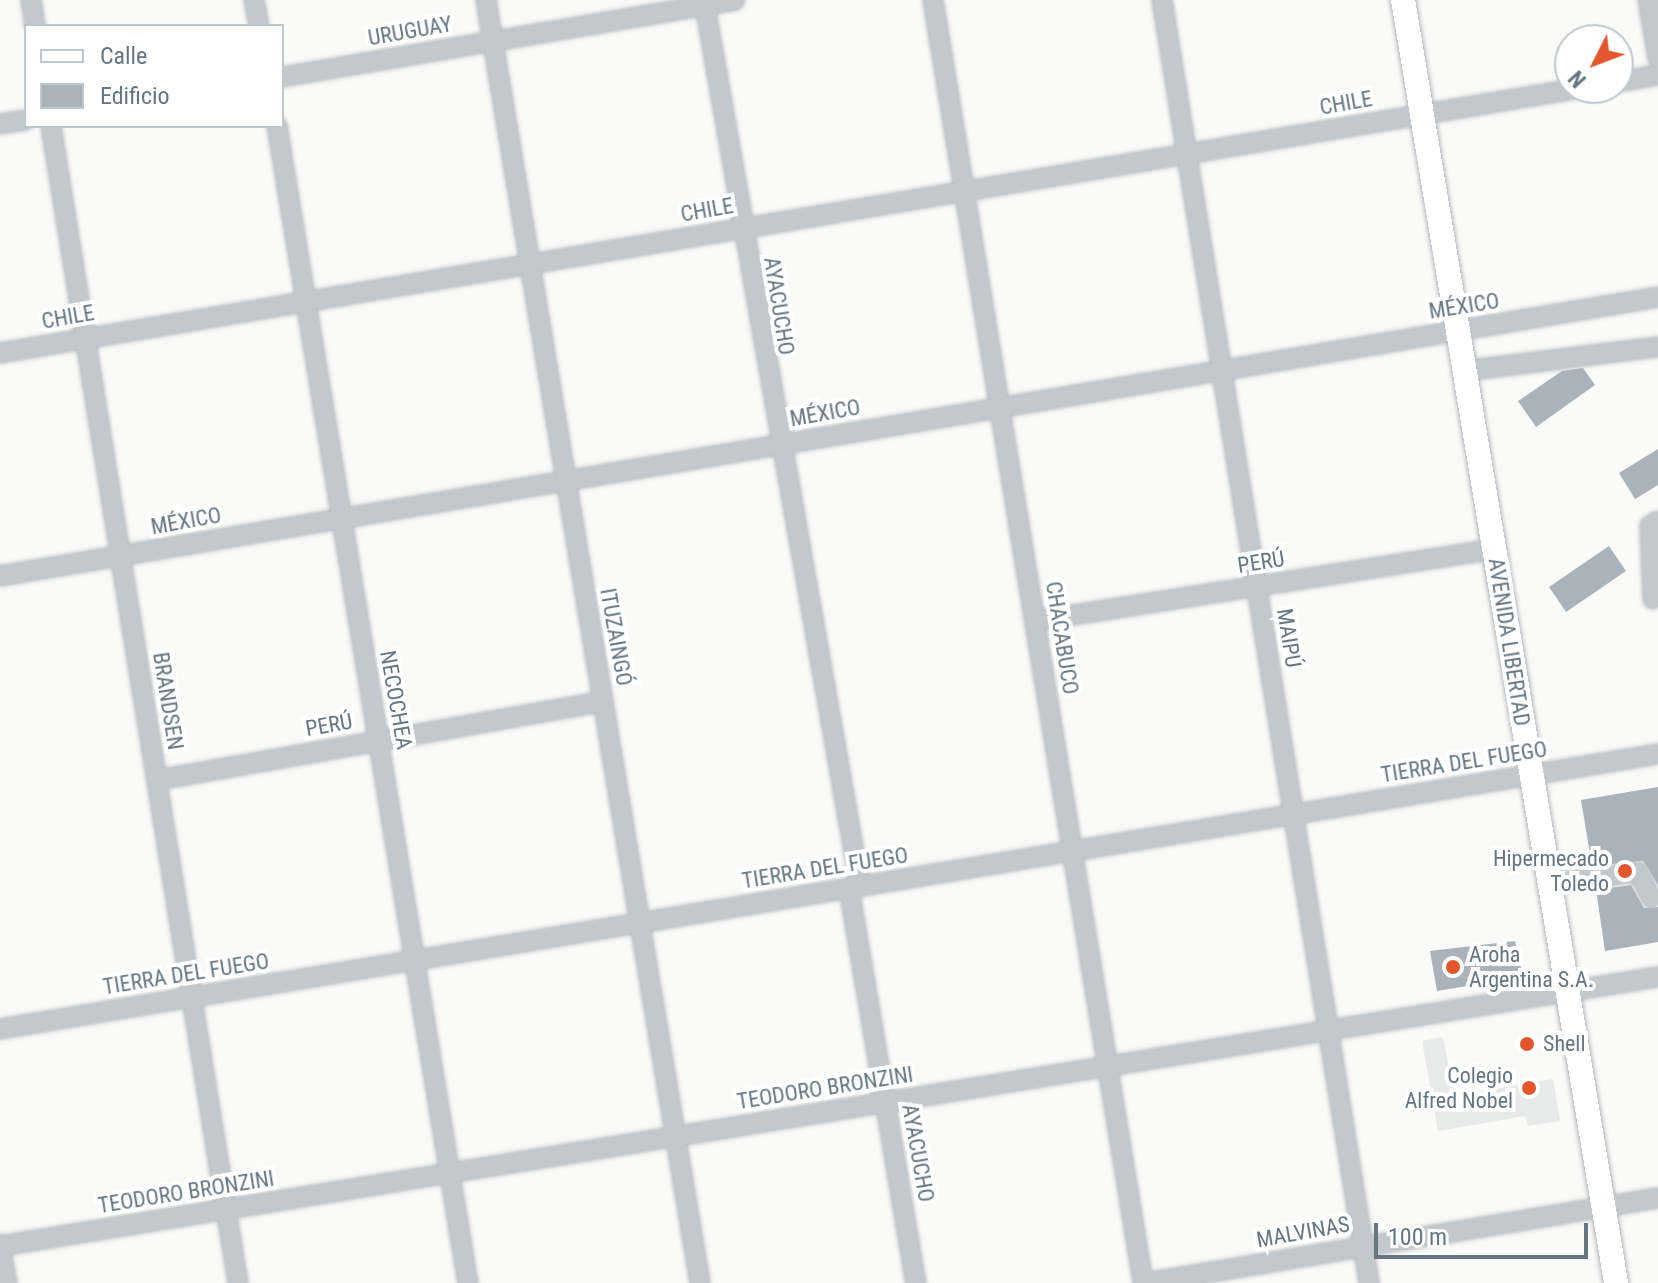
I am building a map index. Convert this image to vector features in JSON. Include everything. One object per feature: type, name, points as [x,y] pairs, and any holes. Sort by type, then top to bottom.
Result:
[{"type":"main road","name":"AVENIDA LIBERTAD","points":[[1403,0],[1616,1283]]},
{"type":"street","points":[[31,0],[35,24]]},
{"type":"street","points":[[254,0],[259,24]]},
{"type":"street","name":"ITUZAINGÓ","points":[[486,0],[700,1283]]},
{"type":"street","name":"URUGUAY","points":[[284,77],[704,2],[735,0]]},
{"type":"street","name":"CHACABUCO","points":[[933,0],[1145,1283]]},
{"type":"street","name":"MAIPÚ","points":[[1162,0],[1369,1283]]},
{"type":"street","points":[[1648,0],[1658,58]]},
{"type":"street","name":"AYACUCHO","points":[[704,2],[855,887],[885,1102],[916,1283]]},
{"type":"street","points":[[1634,79],[1658,75]]},
{"type":"street","name":"CHILE","points":[[0,353],[1554,93]]},
{"type":"street","points":[[0,124],[24,120]]},
{"type":"street","name":"BRANDSEN","points":[[51,128],[238,1283]]},
{"type":"street","name":"NECOCHEA","points":[[277,128],[339,519],[379,741],[468,1283]]},
{"type":"street","name":"MÉXICO","points":[[0,576],[1658,297]]},
{"type":"street","points":[[1464,371],[1658,347]]},
{"type":"street","points":[[1653,599],[1650,526],[1658,521]]},
{"type":"street","name":"PERÚ","points":[[1035,621],[1494,549]]},
{"type":"street","name":"PERÚ","points":[[157,780],[603,701]]},
{"type":"street","name":"TIERRA DEL FUEGO","points":[[0,1029],[1658,754]]},
{"type":"street","points":[[1550,884],[1638,872],[1651,898]]},
{"type":"street","name":"TEODORO BRONZINI","points":[[0,1245],[1658,977]]},
{"type":"street","name":"MALVINAS","points":[[1145,1283],[1658,1198]]},
{"type":"street","points":[[0,1245],[7,1283]]},
{"type":"shaded area","name":"Colegio Alfred Nobel","points":[[1443,1037],[1454,1096],[1553,1079],[1560,1121],[1528,1126],[1525,1116],[1438,1131],[1422,1041]]},
{"type":"building","points":[[1583,368],[1595,385],[1536,427],[1518,401],[1562,371]]},
{"type":"building","points":[[1658,449],[1658,485],[1635,499],[1619,473]]},
{"type":"building","points":[[1609,546],[1626,571],[1566,612],[1549,587]]},
{"type":"building","points":[[1658,787],[1658,885],[1643,861],[1592,866],[1581,800]]},
{"type":"building","points":[[1631,885],[1644,908],[1658,907],[1658,942],[1605,951],[1596,890]]},
{"type":"building","points":[[1515,941],[1523,977],[1437,991],[1430,951]]},
{"type":"place","name":"Hipermecado Toledo","points":[[1625,871]]},
{"type":"place","name":"Aroha Argentina S.A.","points":[[1453,967]]},
{"type":"place","name":"Shell","points":[[1527,1044]]},
{"type":"place","name":"Colegio Alfred Nobel","points":[[1529,1088]]}]
